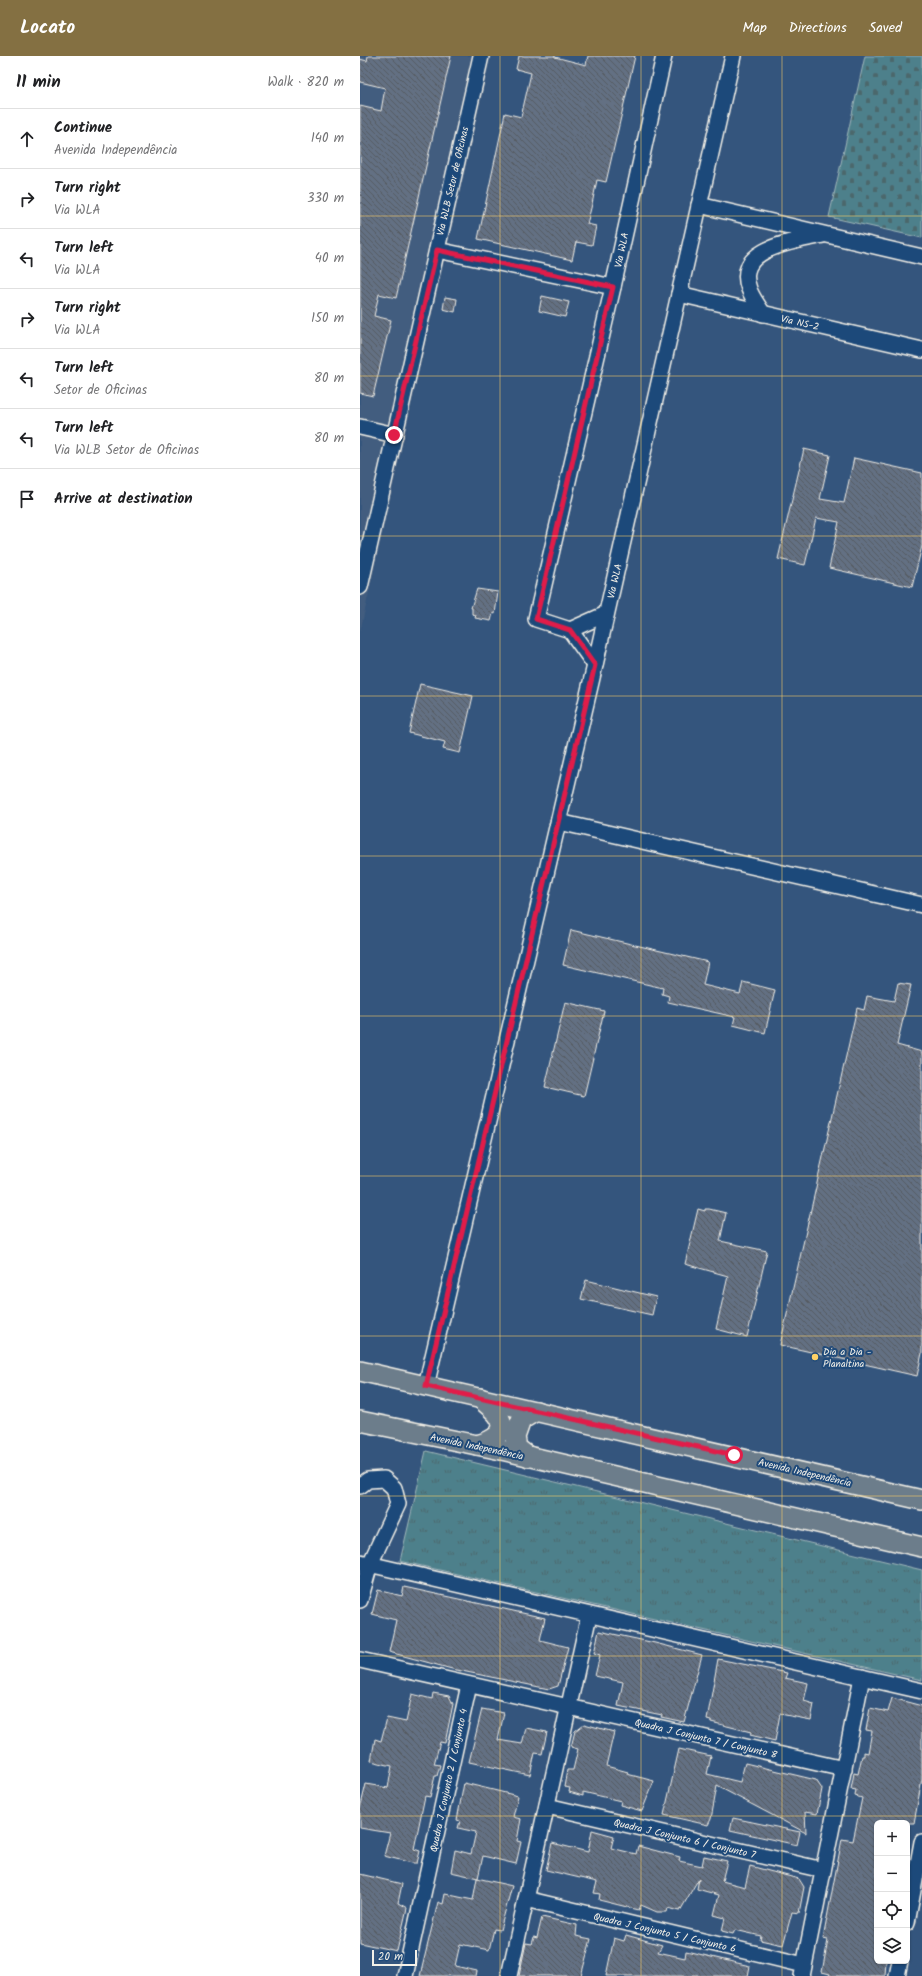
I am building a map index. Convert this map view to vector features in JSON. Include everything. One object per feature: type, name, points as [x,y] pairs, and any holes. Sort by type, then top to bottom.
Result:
[{"type":"main road","name":"Avenida Independência","points":[[360,1371],[922,1500]]},
{"type":"main road","points":[[477,1445],[489,1442],[497,1437],[501,1429],[501,1420],[496,1412],[480,1398]]},
{"type":"main road","points":[[529,1457],[517,1448],[515,1438],[518,1424],[521,1420],[536,1411]]},
{"type":"main road","name":"Avenida Independência","points":[[360,1421],[477,1445],[922,1547]]},
{"type":"street","name":"Via WLB Setor de Oficinas","points":[[360,587],[364,554],[394,435],[481,56]]},
{"type":"street","name":"Via WLA","points":[[570,630],[536,619],[613,287],[664,56]]},
{"type":"street","name":"Via WLA","points":[[426,1386],[559,822],[733,56]]},
{"type":"street","points":[[699,205],[922,257]]},
{"type":"street","points":[[763,314],[752,295],[748,283],[747,276],[752,261],[772,247],[826,235]]},
{"type":"street","points":[[437,250],[613,287]]},
{"type":"street","name":"Via NS-2","points":[[679,294],[922,350]]},
{"type":"street","points":[[360,427],[394,435]]},
{"type":"street","points":[[595,665],[570,630],[606,614]]},
{"type":"street","points":[[559,822],[922,905]]},
{"type":"street","points":[[360,1486],[368,1480],[384,1479],[394,1488],[398,1504],[365,1563],[360,1600]]},
{"type":"street","points":[[365,1563],[922,1691]]},
{"type":"street","points":[[509,1976],[589,1615]]},
{"type":"street","points":[[360,1660],[569,1707]]},
{"type":"street","points":[[803,1970],[862,1677]]},
{"type":"street","name":"Quadra J Conjunto 2 / Conjunto 4","points":[[405,1976],[469,1684]]},
{"type":"street","name":"Quadra J Conjunto 7 / Conjunto 8","points":[[569,1707],[844,1769]]},
{"type":"street","name":"Quadra J Conjunto 6 / Conjunto 7","points":[[547,1806],[823,1870]]},
{"type":"street","points":[[910,1907],[922,1842]]},
{"type":"street","name":"Quadra J Conjunto 5 / Conjunto 6","points":[[526,1899],[803,1970]]},
{"type":"street","points":[[897,1976],[899,1964]]},
{"type":"shaded area","points":[[360,56],[491,56],[360,632]]},
{"type":"green space","points":[[865,56],[922,56],[922,238],[829,217]]},
{"type":"green space","points":[[426,1451],[922,1570],[922,1680],[400,1561]]},
{"type":"building","points":[[368,56],[451,56],[396,298],[379,294],[374,316],[391,320],[373,396],[360,393],[360,106],[381,111],[385,88],[360,82],[360,59],[367,61]]},
{"type":"building","points":[[519,56],[555,56],[586,65],[588,56],[635,56],[606,182],[597,180],[587,224],[596,226],[592,245],[576,242],[572,260],[478,239],[505,113],[521,117],[531,73],[516,69]]},
{"type":"building","points":[[542,296],[569,302],[565,317],[539,311]]},
{"type":"building","points":[[445,297],[457,299],[455,312],[443,309]]},
{"type":"building","points":[[804,449],[830,455],[820,499],[844,503],[854,458],[922,473],[922,546],[912,587],[829,568],[839,522],[816,518],[805,565],[778,559]]},
{"type":"building","points":[[477,589],[498,592],[495,614],[493,613],[491,621],[475,618],[476,615],[472,614],[471,608]]},
{"type":"building","points":[[420,684],[473,696],[460,753],[443,749],[445,742],[409,733]]},
{"type":"building","points":[[571,930],[708,962],[703,985],[740,994],[743,982],[775,990],[765,1033],[733,1025],[735,1017],[668,1002],[669,996],[662,994],[663,988],[563,965]]},
{"type":"building","points":[[898,983],[911,985],[897,1045],[922,1052],[922,1353],[917,1376],[780,1345],[857,1008],[864,1010],[867,996],[894,1001]]},
{"type":"building","points":[[565,1002],[604,1011],[584,1096],[545,1087]]},
{"type":"building","points":[[698,1209],[705,1211],[705,1209],[709,1209],[726,1213],[720,1241],[767,1251],[747,1337],[716,1329],[728,1276],[685,1264]]},
{"type":"building","points":[[586,1280],[656,1297],[652,1315],[581,1299]]},
{"type":"building","points":[[404,1587],[545,1618],[540,1640],[568,1647],[558,1686],[549,1689],[452,1669],[389,1652],[396,1620],[372,1614],[378,1590],[402,1596]]},
{"type":"building","points":[[599,1631],[702,1655],[684,1722],[661,1717],[662,1715],[618,1706],[623,1682],[595,1676],[600,1655],[594,1653]]},
{"type":"building","points":[[718,1659],[787,1673],[785,1678],[808,1683],[804,1701],[814,1704],[811,1720],[780,1714],[775,1741],[750,1735],[751,1732],[707,1720]]},
{"type":"building","points":[[433,1693],[449,1696],[453,1704],[445,1743],[440,1742],[434,1764],[440,1765],[437,1776],[435,1776],[430,1797],[425,1796],[414,1849],[420,1851],[417,1863],[412,1863],[384,1856],[390,1833],[360,1828],[360,1809],[366,1784],[388,1788],[392,1766],[371,1761],[375,1739],[381,1741],[387,1718],[406,1722],[412,1694],[432,1699]]},
{"type":"building","points":[[892,1698],[922,1706],[922,1779],[914,1823],[910,1823],[910,1820],[874,1820],[874,1964],[886,1964],[885,1976],[829,1976],[830,1974],[822,1972],[828,1940],[823,1939],[842,1839],[853,1841],[862,1798],[855,1796],[856,1790],[851,1789],[854,1773],[858,1774],[864,1752],[868,1753],[872,1731],[866,1730],[870,1708],[888,1712]]},
{"type":"building","points":[[482,1709],[504,1713],[498,1740],[522,1744],[526,1728],[547,1732],[542,1754],[535,1753],[530,1775],[469,1762]]},
{"type":"building","points":[[584,1724],[614,1732],[606,1766],[628,1772],[627,1774],[654,1781],[642,1811],[620,1805],[621,1801],[583,1792],[583,1796],[569,1792],[570,1788],[564,1787],[567,1770],[573,1770],[578,1749],[571,1747],[575,1731]]},
{"type":"building","points":[[679,1749],[711,1756],[707,1774],[740,1782],[745,1763],[816,1780],[822,1789],[817,1814],[805,1812],[806,1833],[717,1786],[711,1819],[708,1825],[664,1815]]},
{"type":"building","points":[[464,1783],[518,1796],[513,1817],[521,1819],[517,1841],[521,1842],[516,1864],[483,1856],[478,1878],[451,1872],[455,1850],[471,1854],[476,1832],[458,1828],[460,1821],[457,1820]]},
{"type":"building","points":[[733,1818],[800,1832],[797,1845],[730,1830]]},
{"type":"building","points":[[592,1830],[614,1836],[611,1848],[636,1854],[638,1846],[680,1857],[679,1861],[702,1866],[704,1856],[727,1861],[722,1881],[745,1887],[750,1866],[799,1879],[804,1887],[799,1913],[792,1912],[783,1945],[760,1940],[761,1936],[735,1930],[733,1934],[722,1931],[725,1918],[714,1915],[719,1895],[697,1889],[699,1878],[680,1911],[668,1908],[667,1912],[657,1912],[641,1905],[639,1910],[599,1900],[600,1894],[594,1893],[597,1882],[546,1870],[552,1843],[588,1852]]},
{"type":"building","points":[[360,1874],[402,1884],[398,1903],[407,1908],[397,1951],[360,1943]]},
{"type":"building","points":[[477,1878],[512,1886],[500,1930],[494,1929],[489,1950],[460,1944],[455,1966],[477,1971],[476,1976],[420,1976],[438,1902],[443,1904],[445,1894],[473,1900]]},
{"type":"building","points":[[542,1917],[577,1925],[576,1936],[591,1939],[581,1976],[519,1976],[526,1943],[532,1944],[534,1937],[537,1938]]},
{"type":"building","points":[[626,1935],[662,1945],[658,1952],[685,1958],[686,1951],[750,1966],[748,1976],[606,1976],[614,1938],[624,1941]]},
{"type":"place","name":"Dia a Dia - Planaltina","points":[[815,1357]]},
{"type":"route","points":[[394,435],[437,250],[613,287],[536,619],[570,630],[595,665],[426,1386],[734,1455]]}]
